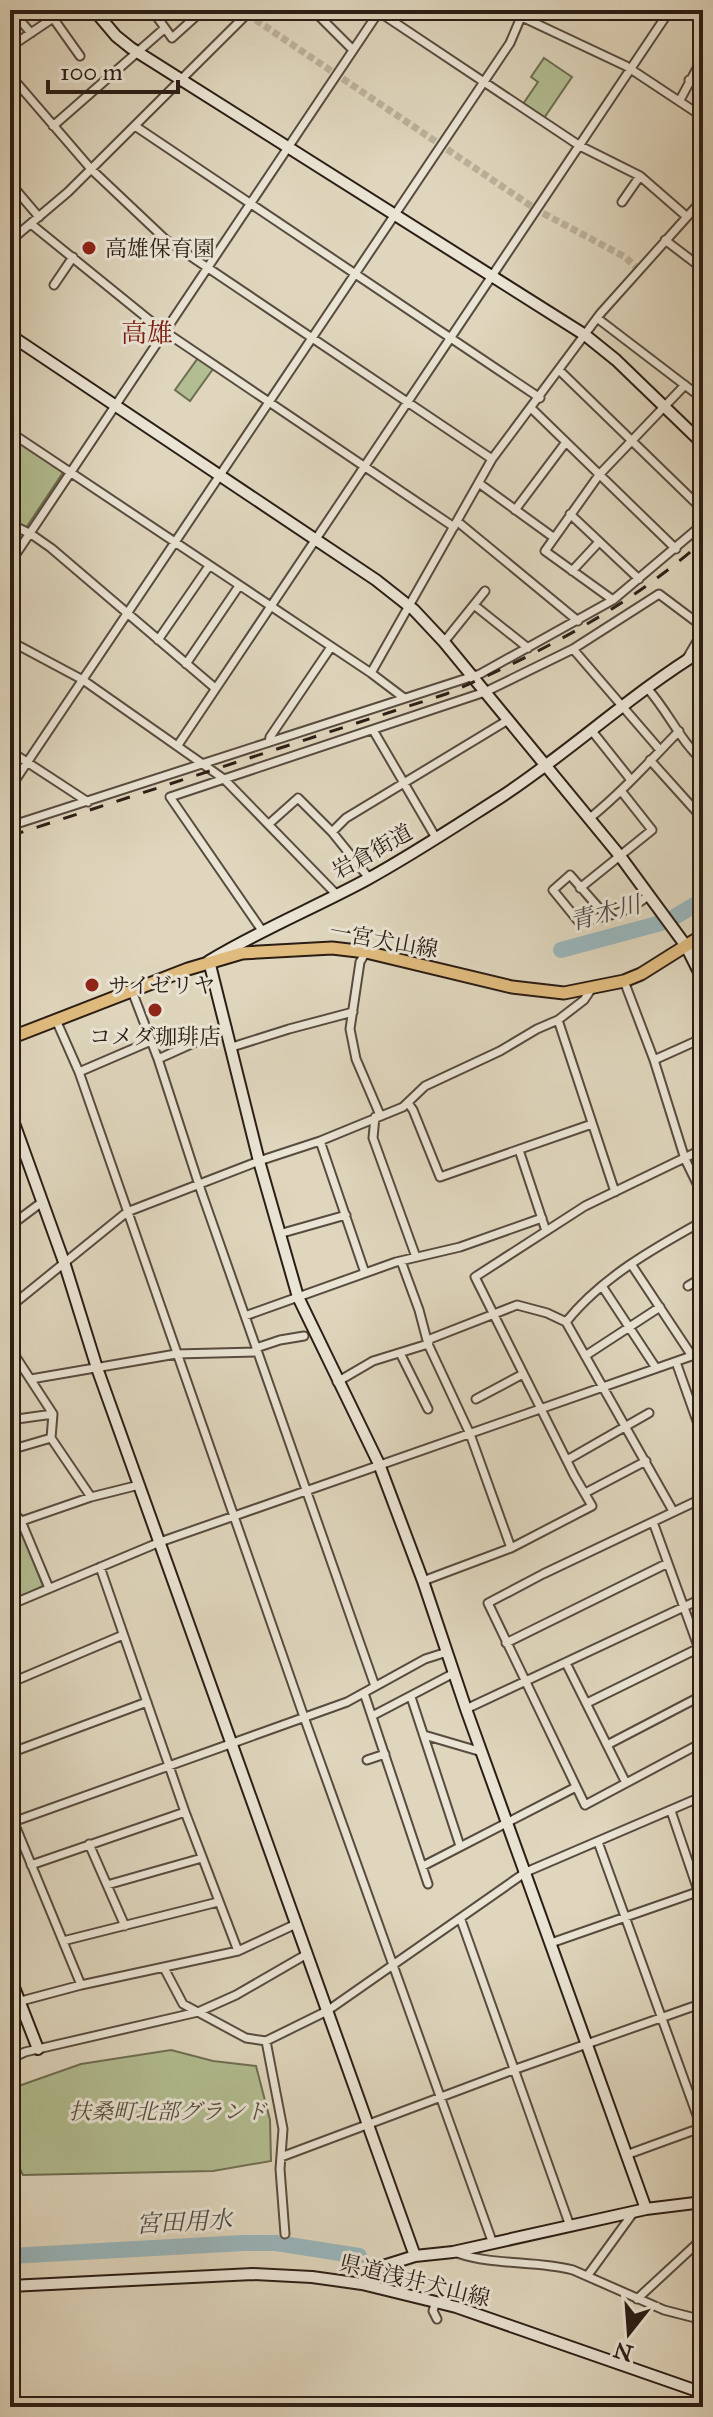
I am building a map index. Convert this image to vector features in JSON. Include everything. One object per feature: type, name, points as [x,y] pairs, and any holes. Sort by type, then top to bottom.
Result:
[{"type":"main road","name":"一宮犬山線","points":[[10,1038],[209,961],[242,953],[332,948],[366,952],[537,991],[564,993],[624,981],[703,935]]},
{"type":"street","points":[[11,10],[31,33]]},
{"type":"street","points":[[10,47],[65,10]]},
{"type":"street","points":[[94,10],[116,36],[138,52],[585,335],[616,360],[703,444]]},
{"type":"street","points":[[152,10],[172,38],[203,10]]},
{"type":"street","points":[[238,10],[244,17]]},
{"type":"street","points":[[10,241],[91,169],[251,10]]},
{"type":"street","points":[[313,10],[353,50]]},
{"type":"street","points":[[507,10],[523,13],[630,68],[703,117]]},
{"type":"street","points":[[178,745],[670,10]]},
{"type":"street","points":[[10,563],[380,11],[580,146],[640,176],[686,216]]},
{"type":"street","points":[[10,788],[510,43],[523,13]]},
{"type":"street","points":[[53,18],[80,56]]},
{"type":"street","points":[[53,126],[165,28]]},
{"type":"street","points":[[680,100],[703,57]]},
{"type":"street","points":[[10,75],[91,169],[165,239],[492,459]]},
{"type":"street","points":[[689,80],[703,88]]},
{"type":"street","points":[[135,126],[540,398]]},
{"type":"street","points":[[622,202],[640,176]]},
{"type":"street","points":[[10,183],[39,217]]},
{"type":"street","points":[[371,673],[492,459],[597,318],[703,199]]},
{"type":"street","points":[[31,224],[165,332],[365,467],[456,524],[578,621]]},
{"type":"street","points":[[665,240],[703,269]]},
{"type":"street","points":[[54,285],[73,257]]},
{"type":"street","points":[[597,318],[703,399]]},
{"type":"street","points":[[10,335],[409,606],[444,642],[620,856],[686,946],[703,980]]},
{"type":"street","points":[[559,370],[703,510]]},
{"type":"street","points":[[613,600],[545,551],[599,475],[685,385]]},
{"type":"street","points":[[532,409],[676,549]]},
{"type":"street","points":[[10,432],[404,698]]},
{"type":"street","points":[[515,510],[566,442]]},
{"type":"street","points":[[480,484],[553,537]]},
{"type":"street","points":[[570,514],[639,579]]},
{"type":"street","points":[[10,524],[31,534],[108,595],[215,688]]},
{"type":"street","points":[[10,826],[499,665],[613,600],[703,524]]},
{"type":"street","points":[[572,571],[599,542]]},
{"type":"street","points":[[158,640],[209,566]]},
{"type":"street","points":[[186,664],[239,586]]},
{"type":"street","points":[[444,642],[485,591]]},
{"type":"street","points":[[263,932],[170,797],[485,692],[573,649],[659,594],[703,629],[686,660]]},
{"type":"street","points":[[474,605],[528,648]]},
{"type":"street","points":[[10,641],[83,680],[224,779],[336,894]]},
{"type":"street","points":[[269,742],[331,647]]},
{"type":"street","points":[[573,649],[660,750]]},
{"type":"street","name":"岩倉街道","points":[[209,961],[369,878],[436,838],[547,765],[623,705],[703,650]]},
{"type":"street","points":[[647,688],[688,748],[703,761]]},
{"type":"street","points":[[332,832],[346,818],[508,720]]},
{"type":"street","points":[[373,730],[436,838]]},
{"type":"street","points":[[592,731],[631,780]]},
{"type":"street","points":[[590,818],[622,792],[679,731]]},
{"type":"street","points":[[10,751],[88,802]]},
{"type":"street","points":[[650,760],[702,817]]},
{"type":"street","points":[[580,888],[652,830],[622,792]]},
{"type":"street","points":[[270,823],[298,798],[332,832],[369,878]]},
{"type":"street","points":[[606,916],[570,875],[553,890],[579,922],[606,916],[632,910],[649,895]]},
{"type":"street","points":[[366,952],[360,962],[350,1029],[356,1059],[378,1116],[373,1138],[416,1257]]},
{"type":"street","points":[[209,961],[259,1161],[298,1297],[379,1464],[646,2209]]},
{"type":"street","points":[[624,981],[654,1060],[685,1159],[703,1198]]},
{"type":"street","points":[[10,1307],[127,1212],[320,1141],[408,1103],[425,1086],[558,1020],[584,1000],[592,988]]},
{"type":"street","points":[[132,991],[375,1686]]},
{"type":"street","points":[[232,1047],[353,1012]]},
{"type":"street","points":[[56,1020],[79,1072],[304,1717],[492,2241]]},
{"type":"street","points":[[558,1020],[615,1192]]},
{"type":"street","points":[[158,1059],[227,1028]]},
{"type":"street","points":[[654,1060],[703,1038]]},
{"type":"street","points":[[79,1072],[151,1041]]},
{"type":"street","points":[[408,1103],[440,1177],[592,1124]]},
{"type":"street","points":[[10,1112],[64,1262],[97,1368],[415,2256]]},
{"type":"street","points":[[320,1141],[365,1273]]},
{"type":"street","points":[[423,1581],[511,1548],[592,1506],[475,1277],[585,1206],[703,1149]]},
{"type":"street","points":[[519,1150],[546,1231]]},
{"type":"street","points":[[10,1226],[42,1202]]},
{"type":"street","points":[[279,1234],[346,1215]]},
{"type":"street","points":[[245,1316],[401,1261],[460,1247],[542,1218]]},
{"type":"street","points":[[566,1322],[584,1299],[631,1264],[703,1221]]},
{"type":"street","points":[[401,1261],[428,1344],[470,1434],[511,1548]]},
{"type":"street","points":[[631,1264],[692,1356]]},
{"type":"street","points":[[688,1286],[703,1277]]},
{"type":"street","points":[[602,1286],[656,1368]]},
{"type":"street","points":[[337,1382],[373,1361],[428,1344],[430,1339],[517,1305],[547,1313],[566,1322],[673,1511]]},
{"type":"street","points":[[585,1356],[660,1307]]},
{"type":"street","points":[[31,1379],[176,1354],[257,1350],[280,1340],[304,1336]]},
{"type":"street","points":[[10,1348],[53,1414],[51,1438],[91,1497]]},
{"type":"street","points":[[10,1605],[160,1542],[703,1352]]},
{"type":"street","points":[[400,1353],[428,1409]]},
{"type":"street","points":[[676,1362],[703,1438]]},
{"type":"street","points":[[476,1399],[523,1374]]},
{"type":"street","points":[[567,1460],[649,1413]]},
{"type":"street","points":[[10,1420],[53,1414]]},
{"type":"street","points":[[10,1450],[51,1438]]},
{"type":"street","points":[[585,1493],[646,1461]]},
{"type":"street","points":[[10,1525],[91,1497],[139,1485]]},
{"type":"street","points":[[703,1526],[699,1500],[488,1603],[585,1805],[703,1742]]},
{"type":"street","points":[[10,1508],[21,1521],[49,1588]]},
{"type":"street","points":[[653,1522],[666,1564],[701,1647],[703,1660]]},
{"type":"street","points":[[506,1643],[666,1564]]},
{"type":"street","points":[[100,1567],[185,1812],[238,1951]]},
{"type":"street","points":[[466,1709],[703,1598]]},
{"type":"street","points":[[10,1683],[123,1635]]},
{"type":"street","points":[[587,1703],[701,1647]]},
{"type":"street","points":[[12,1822],[347,1702],[425,1659],[447,1652]]},
{"type":"street","points":[[566,1663],[626,1783]]},
{"type":"street","points":[[372,1716],[454,1673]]},
{"type":"street","points":[[364,1693],[428,1884]]},
{"type":"street","points":[[607,1745],[703,1695]]},
{"type":"street","points":[[411,1697],[460,1846]]},
{"type":"street","points":[[10,1753],[147,1702]]},
{"type":"street","points":[[424,1735],[482,1752]]},
{"type":"street","points":[[367,1760],[385,1754]]},
{"type":"street","points":[[423,1866],[576,1787]]},
{"type":"street","points":[[164,1968],[183,2004],[246,2038],[266,2041],[327,2011],[526,1872],[703,1796]]},
{"type":"street","points":[[671,1811],[701,1891],[703,1905]]},
{"type":"street","points":[[31,1865],[185,1812]]},
{"type":"street","points":[[10,1813],[81,1985]]},
{"type":"street","points":[[598,1842],[703,2129],[626,2155]]},
{"type":"street","points":[[89,1844],[125,1926]]},
{"type":"street","points":[[107,1885],[202,1858]]},
{"type":"street","points":[[551,1943],[701,1891]]},
{"type":"street","points":[[63,1941],[218,1902]]},
{"type":"street","points":[[461,1920],[570,2226]]},
{"type":"street","points":[[15,2002],[238,1951],[296,1924]]},
{"type":"street","points":[[10,2059],[38,2049],[196,2012],[236,1995],[307,1954]]},
{"type":"street","points":[[10,1977],[15,2002],[38,2049]]},
{"type":"street","points":[[281,2157],[441,2096],[703,2003]]},
{"type":"street","points":[[266,2041],[283,2129],[280,2169],[285,2234]]},
{"type":"street","points":[[362,2284],[383,2266],[415,2256],[453,2252],[646,2209],[703,2202]]},
{"type":"street","points":[[588,2275],[633,2213]]},
{"type":"street","points":[[637,2299],[703,2238]]},
{"type":"street","points":[[453,2252],[521,2265],[557,2266],[588,2275],[664,2310],[703,2320]]},
{"type":"street","name":"県道浅井犬山線","points":[[10,2286],[253,2274],[312,2277],[362,2284],[436,2301],[497,2320],[703,2393]]},
{"type":"street","points":[[436,2301],[433,2311],[437,2319]]},
{"type":"green space","points":[[544,58],[572,77],[544,118],[523,104],[538,82],[531,77]]},
{"type":"green space","points":[[198,358],[213,369],[190,401],[175,390]]},
{"type":"green space","points":[[10,436],[64,471],[26,528],[10,518]]},
{"type":"green space","points":[[20,1528],[43,1586],[10,1602],[10,1531]]},
{"type":"green space","name":"扶桑町北部グランド","points":[[171,2050],[213,2061],[256,2066],[270,2120],[271,2161],[213,2171],[23,2175],[10,2149],[10,2089],[81,2064]]},
{"type":"waterway","name":"青木川","points":[[676,916],[703,900]]},
{"type":"waterway","name":"青木川","points":[[561,950],[661,923]]},
{"type":"waterway","name":"宮田用水","points":[[10,2256],[244,2243],[276,2243],[359,2256]]},
{"type":"tunnel","points":[[247,14],[537,210],[625,257],[639,270]]},
{"type":"railway","points":[[10,836],[446,694],[515,663],[581,628],[644,588],[703,541]]},
{"type":"place","name":"高雄保育園","points":[[89,248]]},
{"type":"place","name":"サイゼリヤ","points":[[92,985]]},
{"type":"place","name":"コメダ珈琲店","points":[[155,1010]]},
{"type":"district","name":"高雄","points":[[147,333]]}]
